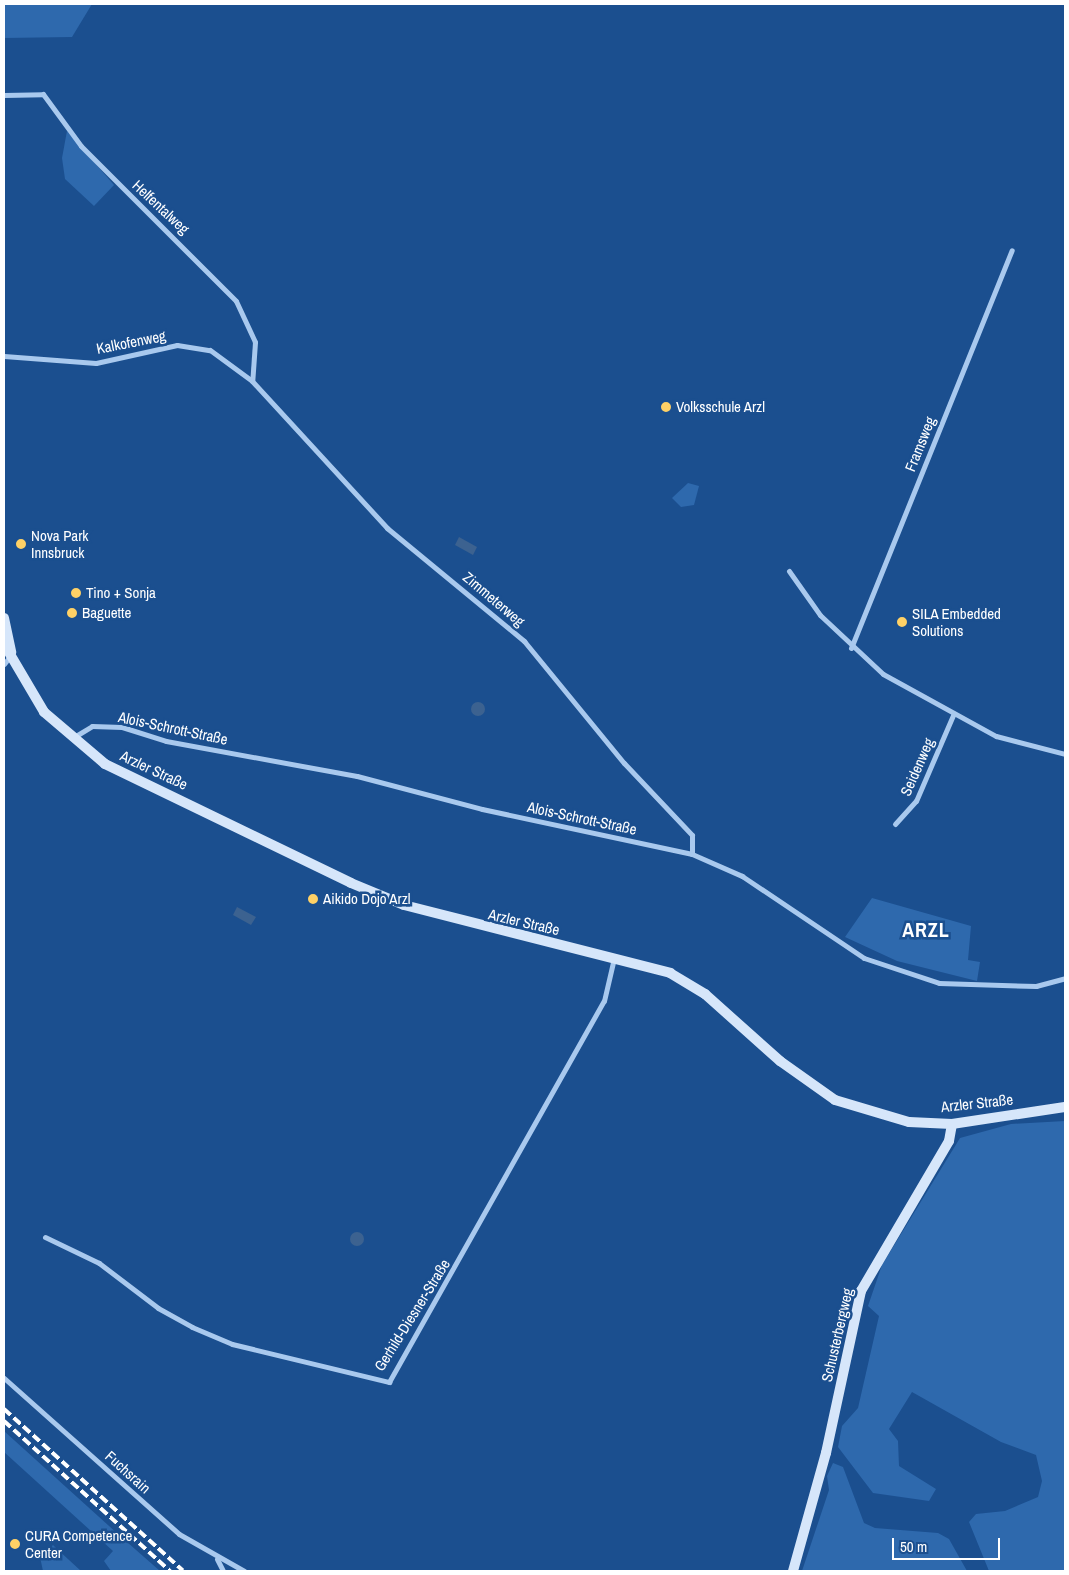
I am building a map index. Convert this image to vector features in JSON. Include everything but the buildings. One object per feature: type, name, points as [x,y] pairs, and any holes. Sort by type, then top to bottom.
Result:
[{"type":"main road","name":"Arzler Straße","points":[[4,618],[12,655]]},
{"type":"main road","name":"Arzler Straße","points":[[4,644],[44,712],[71,738],[105,764],[360,887],[444,918],[615,956],[670,972],[705,994],[780,1061],[835,1100],[910,1122],[952,1124],[1065,1107]]},
{"type":"main road","name":"Schusterbergweg","points":[[793,1571],[826,1454],[861,1291],[880,1250],[949,1141],[952,1124]]},
{"type":"street","name":"Helfentalweg","points":[[4,95],[43,94],[81,146],[236,301],[255,342],[252,381]]},
{"type":"street","name":"Framsweg","points":[[851,648],[1012,250]]},
{"type":"street","name":"Kalkofenweg","points":[[4,356],[96,363],[178,345],[210,350],[252,381]]},
{"type":"street","name":"Zimmeterweg","points":[[252,381],[387,528],[528,646],[624,763],[692,834],[692,854]]},
{"type":"street","points":[[789,571],[820,616],[851,648],[883,674],[953,715],[996,736],[1065,754]]},
{"type":"street","points":[[4,664],[12,655]]},
{"type":"street","name":"Seidenweg","points":[[895,824],[916,801],[953,715]]},
{"type":"street","name":"Alois-Schrott-Straße","points":[[71,738],[92,726],[122,727],[166,741],[357,776],[482,809],[692,854],[742,876],[836,940],[890,970],[939,983],[986,988],[1036,986],[1065,978]]},
{"type":"street","name":"Gerhild-Diesner-Straße","points":[[45,1237],[99,1263],[158,1308],[192,1327],[232,1344],[389,1382],[604,1001],[615,956]]},
{"type":"street","name":"Fuchsrain","points":[[4,1378],[178,1534],[217,1558],[244,1571]]},
{"type":"street","points":[[217,1558],[223,1571]]},
{"type":"shaded area","points":[[4,4],[92,4],[72,37],[4,38]]},
{"type":"shaded area","points":[[67,131],[114,185],[94,206],[65,179],[62,158]]},
{"type":"shaded area","points":[[688,483],[699,486],[694,505],[681,507],[672,498]]},
{"type":"shaded area","points":[[459,537],[477,547],[473,555],[455,545]]},
{"type":"shaded area","points":[[475,702],[481,702],[485,709],[481,716],[475,716],[471,712],[471,706]]},
{"type":"shaded area","points":[[872,898],[971,926],[968,960],[980,962],[977,981],[897,961],[845,937]]},
{"type":"shaded area","points":[[237,907],[256,917],[251,925],[233,915]]},
{"type":"shaded area","points":[[1065,1121],[1065,1571],[989,1571],[969,1522],[976,1514],[1005,1511],[1038,1497],[1042,1481],[1036,1455],[1001,1442],[912,1392],[889,1429],[898,1441],[899,1466],[936,1489],[929,1501],[873,1493],[838,1447],[842,1426],[858,1408],[879,1316],[868,1306],[882,1265],[960,1138],[1011,1124]]},
{"type":"shaded area","points":[[354,1232],[360,1232],[364,1239],[360,1246],[354,1246],[350,1242],[350,1236]]},
{"type":"shaded area","points":[[4,1431],[160,1571],[111,1571],[104,1561],[113,1551],[4,1452]]},
{"type":"shaded area","points":[[833,1463],[843,1467],[864,1523],[875,1528],[938,1533],[949,1539],[967,1571],[802,1571],[829,1490],[827,1476]]},
{"type":"shaded area","points":[[53,1545],[81,1571],[43,1571],[40,1557]]},
{"type":"railway","points":[[4,1409],[183,1571]]},
{"type":"railway","points":[[4,1421],[170,1571]]},
{"type":"place","name":"Volksschule Arzl","points":[[666,407]]},
{"type":"place","name":"Nova Park Innsbruck","points":[[21,544]]},
{"type":"place","name":"Tino + Sonja","points":[[76,593]]},
{"type":"place","name":"Baguette","points":[[72,613]]},
{"type":"place","name":"SILA Embedded Solutions","points":[[902,622]]},
{"type":"place","name":"Aikido Dojo Arzl","points":[[313,899]]},
{"type":"place","name":"CURA Competence Center","points":[[15,1544]]},
{"type":"district","name":"ARZL","points":[[926,929]]}]
